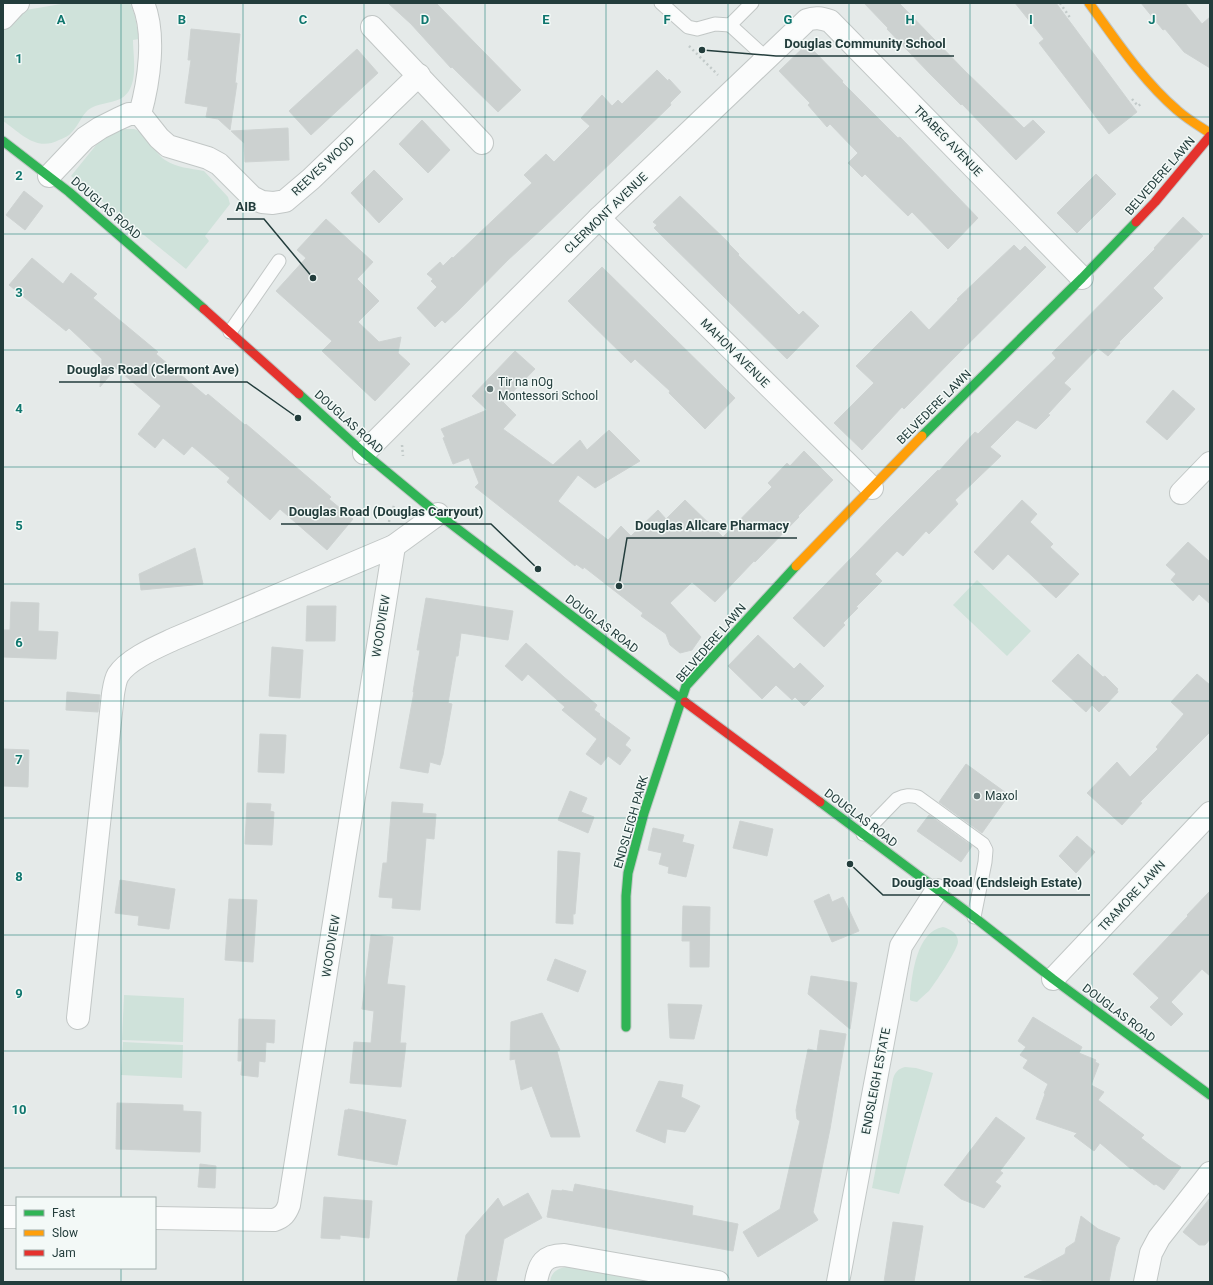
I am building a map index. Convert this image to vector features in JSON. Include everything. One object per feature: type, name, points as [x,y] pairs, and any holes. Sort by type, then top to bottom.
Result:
[{"type":"main road","points":[[1089,3],[1141,73],[1159,94],[1178,112],[1210,134]]},
{"type":"main road","name":"BELVEDERE LAWN","points":[[681,699],[686,686],[790,572],[940,418],[1082,278],[1155,202],[1210,134]]},
{"type":"main road","name":"DOUGLAS ROAD","points":[[3,141],[49,176],[230,332],[364,453],[438,514],[681,699],[974,917],[1053,979],[1210,1095]]},
{"type":"main road","name":"ENDSLEIGH PARK","points":[[626,1027],[626,896],[628,873],[644,813],[681,699]]},
{"type":"street","points":[[3,18],[18,3]]},
{"type":"street","points":[[49,176],[85,138],[100,128],[129,114],[140,114],[148,74],[150,33],[143,3]]},
{"type":"street","name":"TRABEG AVENUE","points":[[807,20],[822,18],[830,21],[1082,278]]},
{"type":"street","name":"CLERMONT AVENUE","points":[[364,453],[599,218],[807,20]]},
{"type":"street","points":[[372,26],[482,143]]},
{"type":"street","name":"REEVES WOOD","points":[[140,114],[159,138],[168,146],[208,158],[219,164],[252,196],[262,202],[272,203],[285,201],[311,179],[419,75]]},
{"type":"street","name":"MAHON AVENUE","points":[[599,218],[872,488]]},
{"type":"street","points":[[1181,493],[1210,463]]},
{"type":"street","points":[[78,1018],[112,694],[118,675],[130,663],[150,650],[394,546],[438,514]]},
{"type":"street","name":"WOODVIEW","points":[[156,1218],[274,1220],[285,1214],[289,1205],[394,546]]},
{"type":"street","name":"TRAMORE LAWN","points":[[1053,979],[1210,813]]},
{"type":"street","name":"ENDSLEIGH ESTATE","points":[[838,1282],[901,946],[937,890]]},
{"type":"street","points":[[1145,1282],[1151,1253],[1159,1238],[1210,1173]]},
{"type":"street","points":[[3,1217],[16,1217]]},
{"type":"street","points":[[536,1282],[538,1268],[544,1260],[555,1255],[564,1255],[718,1282]]},
{"type":"lane","points":[[661,3],[688,27],[697,29],[716,24],[730,25],[766,58]]},
{"type":"lane","points":[[730,25],[752,3]]},
{"type":"lane","points":[[230,332],[279,261]]},
{"type":"lane","points":[[863,834],[897,799],[904,795],[911,795],[918,797],[983,844],[986,850],[986,862],[974,917]]},
{"type":"path","points":[[398,481],[408,468],[402,446],[408,409]]},
{"type":"path","points":[[394,546],[387,538],[390,515],[394,507],[409,489]]},
{"type":"shaded area","points":[[62,3],[130,3],[135,16],[139,39],[133,40],[133,81],[126,94],[116,101],[99,105],[88,110],[69,135],[51,143],[43,144],[29,140],[3,121],[3,29],[20,11]]},
{"type":"shaded area","points":[[124,129],[134,129],[139,131],[147,138],[157,153],[170,163],[204,171],[228,197],[230,204],[205,236],[209,241],[186,269],[71,176],[101,139]]},
{"type":"shaded area","points":[[977,580],[1031,631],[1007,656],[953,605]]},
{"type":"shaded area","points":[[943,927],[951,930],[957,936],[957,946],[929,991],[917,1002],[912,1001],[910,1000],[910,996],[912,976],[922,945],[927,936],[934,930]]},
{"type":"shaded area","points":[[124,995],[184,998],[183,1042],[122,1040]]},
{"type":"shaded area","points":[[123,1042],[183,1045],[182,1078],[121,1075]]},
{"type":"shaded area","points":[[905,1067],[916,1068],[933,1073],[899,1194],[872,1188],[893,1079],[897,1071]]},
{"type":"shaded area","points":[[567,1267],[652,1282],[550,1282],[553,1273],[561,1268]]},
{"type":"building","points":[[388,3],[436,3],[521,90],[498,112],[452,67],[451,68],[411,24]]},
{"type":"building","points":[[864,3],[899,3],[965,71],[1024,128],[1033,120],[1045,132],[1016,160],[962,104],[961,105],[931,75]]},
{"type":"building","points":[[1015,3],[1056,3],[1137,112],[1109,134],[1039,43],[1044,39]]},
{"type":"building","points":[[1141,3],[1185,3],[1202,24],[1210,17],[1210,68],[1184,52],[1165,29],[1163,30]]},
{"type":"building","points":[[191,29],[240,34],[235,83],[237,83],[230,130],[218,119],[206,117],[208,107],[185,103],[191,60],[188,60]]},
{"type":"building","points":[[807,44],[843,81],[842,82],[898,138],[900,137],[978,218],[948,249],[912,212],[908,216],[865,174],[862,177],[848,163],[858,153],[830,124],[827,127],[808,105],[810,103],[779,71]]},
{"type":"building","points":[[357,49],[378,73],[311,135],[289,111]]},
{"type":"building","points":[[657,70],[668,81],[669,79],[681,92],[670,103],[671,105],[508,260],[460,309],[445,323],[442,320],[435,327],[417,308],[437,287],[431,281],[433,279],[427,274],[440,262],[443,266],[452,257],[453,258],[532,183],[524,175],[546,154],[554,162],[590,126],[581,118],[602,95],[612,106],[618,100],[622,104]]},
{"type":"building","points":[[422,120],[450,150],[428,173],[399,144]]},
{"type":"building","points":[[288,128],[289,160],[245,162],[244,143],[231,131]]},
{"type":"building","points":[[374,170],[403,199],[379,223],[351,193]]},
{"type":"building","points":[[1096,174],[1116,194],[1077,233],[1057,213]]},
{"type":"building","points":[[24,191],[43,206],[25,230],[6,215]]},
{"type":"building","points":[[680,196],[729,243],[739,254],[738,255],[799,315],[803,311],[819,326],[787,359],[654,228],[657,225],[653,222]]},
{"type":"building","points":[[1183,217],[1203,236],[1153,288],[1163,298],[1119,342],[1120,343],[1108,356],[1098,348],[1064,383],[1071,389],[1048,414],[1050,415],[1036,429],[1017,420],[990,447],[1001,456],[955,500],[958,504],[929,534],[926,531],[903,556],[897,551],[875,574],[882,581],[856,607],[858,608],[843,623],[845,625],[824,647],[793,618],[888,520],[938,470],[939,471],[975,432],[978,434],[1056,358],[1052,353],[1155,249],[1154,248]]},
{"type":"building","points":[[326,219],[373,262],[357,279],[379,301],[358,322],[379,342],[401,337],[398,353],[410,364],[375,401],[322,351],[332,341],[276,291],[306,258],[297,250]]},
{"type":"building","points":[[1014,245],[1020,251],[1025,246],[1046,267],[904,409],[902,407],[862,450],[834,423],[874,383],[856,366],[911,311],[929,330],[958,300],[957,299]]},
{"type":"building","points":[[32,258],[63,284],[71,273],[97,294],[93,298],[158,352],[156,354],[206,396],[208,394],[245,425],[246,424],[331,497],[329,499],[353,519],[327,550],[280,509],[270,520],[227,482],[230,478],[192,446],[184,455],[163,438],[155,448],[138,434],[161,406],[116,368],[100,387],[102,359],[69,328],[66,331],[9,285]]},
{"type":"building","points":[[602,267],[735,398],[705,429],[669,393],[670,391],[635,359],[631,363],[568,301]]},
{"type":"building","points":[[515,351],[535,369],[503,402],[516,415],[503,429],[553,465],[580,440],[587,450],[609,430],[640,461],[595,488],[578,475],[558,501],[608,540],[621,526],[631,536],[658,510],[666,519],[685,500],[723,537],[772,487],[768,483],[787,463],[790,466],[804,451],[833,480],[798,516],[799,517],[715,602],[692,582],[670,603],[701,637],[692,650],[680,653],[670,645],[666,634],[641,616],[643,613],[584,567],[583,569],[576,564],[575,566],[475,487],[479,483],[469,458],[453,464],[441,429],[487,410],[472,396]]},
{"type":"building","points":[[1173,390],[1195,409],[1167,440],[1146,422]]},
{"type":"building","points":[[1022,500],[1037,514],[1030,522],[1053,544],[1050,547],[1079,574],[1056,598],[1008,554],[993,570],[974,552]]},
{"type":"building","points":[[1188,542],[1210,562],[1210,604],[1199,594],[1193,601],[1171,580],[1176,574],[1166,565]]},
{"type":"building","points":[[195,548],[203,584],[141,590],[139,574]]},
{"type":"building","points":[[426,598],[513,611],[508,640],[461,633],[458,656],[456,656],[448,703],[452,704],[443,755],[440,765],[430,762],[428,773],[400,768],[414,692],[420,650],[417,650]]},
{"type":"building","points":[[11,602],[39,603],[38,631],[58,632],[56,659],[3,657],[3,630],[10,630]]},
{"type":"building","points":[[307,606],[336,606],[335,641],[306,641]]},
{"type":"building","points":[[758,635],[794,669],[800,663],[824,686],[804,706],[795,697],[792,700],[776,685],[762,699],[728,666]]},
{"type":"building","points":[[526,643],[597,705],[594,710],[600,714],[599,715],[630,738],[625,745],[631,750],[620,765],[608,756],[601,765],[586,754],[597,739],[562,710],[565,707],[528,674],[522,681],[505,666]]},
{"type":"building","points":[[272,647],[303,650],[300,698],[269,696]]},
{"type":"building","points":[[1078,654],[1103,677],[1105,676],[1118,689],[1118,692],[1099,712],[1092,705],[1086,712],[1052,681]]},
{"type":"building","points":[[1197,674],[1210,685],[1210,732],[1140,802],[1142,803],[1122,825],[1087,793],[1117,762],[1130,777],[1158,749],[1156,747],[1184,714],[1171,702]]},
{"type":"building","points":[[67,692],[100,695],[98,712],[66,710]]},
{"type":"building","points":[[260,734],[286,735],[284,773],[258,772]]},
{"type":"building","points":[[3,749],[29,750],[28,787],[3,786]]},
{"type":"building","points":[[966,764],[1009,795],[982,833],[939,802]]},
{"type":"building","points":[[570,791],[587,798],[581,812],[594,817],[588,833],[558,820]]},
{"type":"building","points":[[392,802],[423,804],[422,813],[436,814],[434,839],[426,838],[420,910],[392,908],[393,898],[379,897],[383,863],[387,863]]},
{"type":"building","points":[[247,803],[271,804],[270,811],[274,812],[272,845],[245,844]]},
{"type":"building","points":[[929,815],[972,846],[961,862],[917,831]]},
{"type":"building","points":[[740,821],[773,829],[767,856],[733,848]]},
{"type":"building","points":[[653,828],[684,835],[682,842],[694,845],[686,877],[668,873],[669,867],[659,864],[662,853],[648,850]]},
{"type":"building","points":[[1077,836],[1095,852],[1076,873],[1059,856]]},
{"type":"building","points":[[558,851],[580,853],[573,924],[556,923]]},
{"type":"building","points":[[120,880],[175,889],[169,929],[138,925],[139,916],[115,913]]},
{"type":"building","points":[[1210,891],[1210,976],[1202,969],[1171,1002],[1183,1014],[1171,1026],[1150,1007],[1159,998],[1133,974]]},
{"type":"building","points":[[829,894],[832,902],[843,897],[859,931],[832,942],[814,901]]},
{"type":"building","points":[[229,899],[257,900],[253,962],[225,960]]},
{"type":"building","points":[[683,906],[710,907],[709,967],[690,967],[690,941],[682,941]]},
{"type":"building","points":[[371,935],[393,937],[387,984],[405,986],[400,1043],[406,1043],[401,1087],[350,1083],[354,1042],[371,1043],[374,1011],[362,1009]]},
{"type":"building","points":[[555,959],[586,971],[578,992],[547,980]]},
{"type":"building","points":[[811,976],[857,983],[850,1029],[808,994]]},
{"type":"building","points":[[668,1004],[702,1005],[694,1039],[670,1038]]},
{"type":"building","points":[[542,1013],[560,1050],[557,1051],[580,1137],[551,1137],[532,1086],[521,1090],[515,1059],[510,1060],[511,1022]]},
{"type":"building","points":[[1033,1017],[1082,1047],[1079,1053],[1096,1060],[1095,1062],[1099,1064],[1091,1085],[1104,1092],[1098,1100],[1144,1135],[1141,1138],[1181,1167],[1164,1190],[1156,1184],[1154,1185],[1132,1168],[1131,1169],[1100,1143],[1094,1151],[1074,1136],[1077,1133],[1036,1119],[1048,1084],[1023,1068],[1028,1060],[1020,1055],[1026,1047],[1018,1041]]},
{"type":"building","points":[[239,1019],[275,1020],[274,1043],[266,1042],[265,1062],[259,1061],[258,1077],[241,1075],[242,1061],[238,1061]]},
{"type":"building","points":[[820,1030],[846,1034],[830,1129],[813,1212],[818,1220],[758,1257],[743,1232],[780,1209],[800,1121],[797,1119],[796,1110],[808,1049],[817,1051]]},
{"type":"building","points":[[659,1081],[683,1085],[681,1097],[700,1106],[685,1132],[667,1129],[665,1143],[636,1131]]},
{"type":"building","points":[[117,1103],[183,1105],[183,1111],[201,1112],[200,1152],[116,1149]]},
{"type":"building","points":[[348,1109],[406,1120],[397,1165],[338,1155],[345,1110]]},
{"type":"building","points":[[996,1117],[1025,1138],[1000,1171],[1003,1173],[995,1182],[1001,1186],[984,1208],[961,1199],[944,1185]]},
{"type":"building","points":[[200,1164],[216,1166],[215,1188],[198,1187]]},
{"type":"building","points":[[575,1184],[693,1206],[692,1215],[738,1224],[733,1251],[547,1217],[552,1190],[573,1192]]},
{"type":"building","points":[[528,1193],[542,1218],[504,1239],[496,1282],[457,1282],[466,1235],[498,1198],[503,1207]]},
{"type":"building","points":[[324,1197],[372,1201],[369,1238],[340,1235],[340,1239],[321,1238]]},
{"type":"building","points":[[1210,1198],[1210,1239],[1205,1245],[1199,1245],[1183,1232]]},
{"type":"building","points":[[1081,1216],[1098,1229],[1120,1238],[1116,1246],[1109,1282],[1052,1282],[1024,1277],[1065,1254],[1066,1248],[1075,1242]]},
{"type":"building","points":[[893,1222],[923,1226],[914,1282],[884,1282]]},
{"type":"traffic: fast","points":[[3,141],[69,192],[204,309]]},
{"type":"traffic: fast","points":[[922,436],[1082,278],[1136,222]]},
{"type":"traffic: fast","points":[[299,394],[364,453],[438,514],[685,702]]},
{"type":"traffic: fast","points":[[626,1027],[626,896],[628,873],[644,813],[686,686],[796,566]]},
{"type":"traffic: fast","points":[[820,802],[974,917],[1053,979],[1210,1095]]},
{"type":"traffic: slow","points":[[1089,3],[1152,86],[1181,113],[1210,133]]},
{"type":"traffic: slow","points":[[796,566],[922,436]]},
{"type":"traffic: jam","points":[[1136,222],[1155,202],[1210,136]]},
{"type":"traffic: jam","points":[[204,309],[299,394]]},
{"type":"traffic: jam","points":[[685,702],[820,802]]},
{"type":"place","name":"Douglas Community School","points":[[702,50]]},
{"type":"place","name":"AIB","points":[[313,278]]},
{"type":"place","name":"Tir na nOg Montessori School","points":[[490,389]]},
{"type":"place","name":"Douglas Road (Clermont Ave)","points":[[298,418]]},
{"type":"place","name":"Douglas Road (Douglas Carryout)","points":[[538,569]]},
{"type":"place","name":"Douglas Allcare Pharmacy","points":[[619,586]]},
{"type":"place","name":"Maxol","points":[[977,796]]},
{"type":"place","name":"Douglas Road (Endsleigh Estate)","points":[[850,864]]}]
